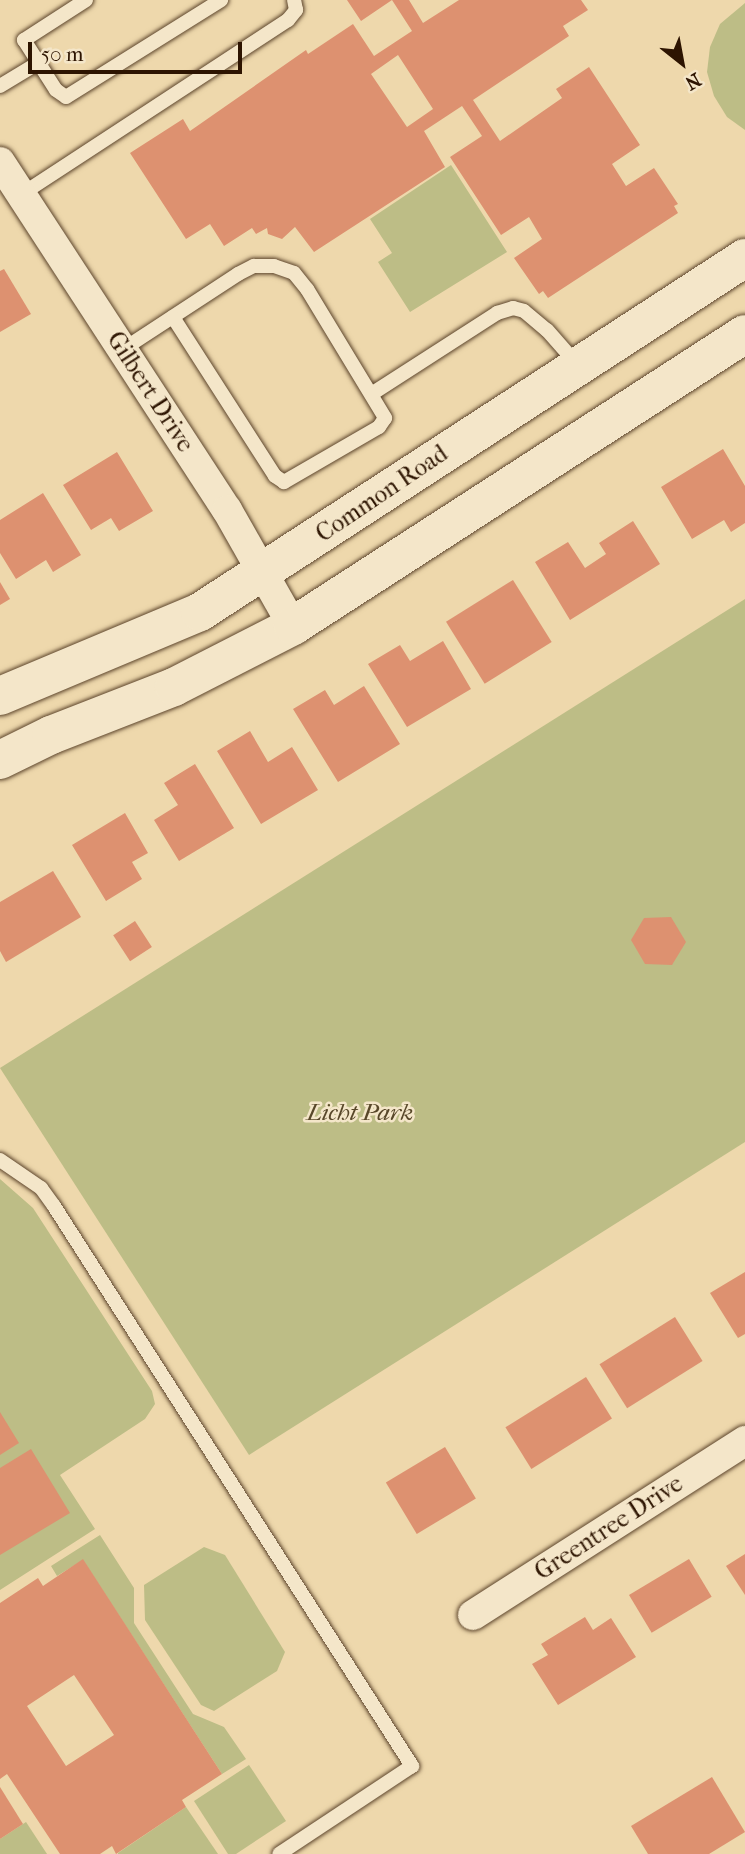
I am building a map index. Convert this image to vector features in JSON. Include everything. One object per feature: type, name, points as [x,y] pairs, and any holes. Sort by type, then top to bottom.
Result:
[{"type":"street","name":"Gilbert Drive","points":[[7,176],[265,572],[293,626]]},
{"type":"street","name":"Common Road","points":[[0,695],[200,612],[745,258]]},
{"type":"street","points":[[0,760],[51,735],[174,687],[293,626],[745,334]]},
{"type":"street","name":"Greentree Drive","points":[[473,1615],[745,1441]]},
{"type":"lane","points":[[86,0],[24,40],[59,94],[71,96],[221,0]]},
{"type":"lane","points":[[7,176],[288,20],[296,10],[294,0]]},
{"type":"lane","points":[[0,86],[38,63]]},
{"type":"lane","points":[[122,351],[173,317],[254,266],[294,273],[373,393],[385,418],[379,427],[284,482],[275,476],[173,317]]},
{"type":"lane","points":[[373,393],[497,313],[513,308],[524,311],[547,330],[578,366]]},
{"type":"lane","points":[[0,1160],[41,1188],[54,1206],[412,1766],[279,1854]]},
{"type":"green space","points":[[745,3],[745,130],[727,117],[714,96],[707,72],[710,47],[720,24]]},
{"type":"green space","points":[[451,165],[507,252],[410,312],[378,262],[392,253],[370,219]]},
{"type":"green space","name":"Licht Park","points":[[745,599],[745,1142],[249,1455],[0,1068]]},
{"type":"green space","points":[[0,1179],[33,1208],[152,1391],[155,1404],[145,1419],[60,1475],[95,1529],[0,1590]]},
{"type":"green space","points":[[100,1535],[134,1588],[134,1623],[193,1714],[224,1727],[246,1759],[222,1774],[83,1560],[57,1576],[51,1566]]},
{"type":"green space","points":[[204,1547],[225,1555],[285,1652],[277,1671],[214,1711],[201,1705],[145,1620],[144,1585]]},
{"type":"green space","points":[[249,1765],[286,1821],[236,1854],[228,1854],[194,1801]]},
{"type":"green space","points":[[186,1807],[218,1854],[118,1854],[118,1853]]},
{"type":"green space","points":[[26,1822],[47,1854],[0,1854],[0,1839]]},
{"type":"building","points":[[347,0],[392,0],[361,21]]},
{"type":"building","points":[[392,0],[409,0],[423,23],[459,0],[581,0],[588,10],[563,26],[569,36],[473,100],[500,141],[562,98],[556,89],[589,67],[640,145],[612,164],[626,186],[654,168],[678,204],[674,206],[678,213],[548,298],[543,291],[539,294],[514,258],[542,239],[529,217],[501,235],[450,157],[482,136],[462,106],[424,131],[445,167],[314,252],[295,227],[282,239],[268,234],[267,228],[256,234],[252,228],[224,246],[210,224],[186,239],[130,153],[183,119],[190,131],[306,50],[308,54],[353,24],[374,56],[412,31]],"holes":[[[398,55],[433,109],[407,127],[371,74]]]},
{"type":"building","points":[[4,269],[31,314],[0,332],[0,271]]},
{"type":"building","points":[[723,449],[745,486],[745,523],[731,532],[724,520],[692,539],[661,487]]},
{"type":"building","points":[[117,452],[153,511],[119,531],[111,518],[91,530],[63,485]]},
{"type":"building","points":[[43,493],[81,555],[53,572],[46,560],[16,579],[0,553],[0,520]]},
{"type":"building","points":[[633,521],[660,564],[570,620],[535,562],[568,542],[585,568],[606,554],[599,543]]},
{"type":"building","points":[[513,580],[552,642],[485,684],[446,622]]},
{"type":"building","points":[[0,582],[10,599],[0,605]]},
{"type":"building","points":[[443,641],[471,689],[407,727],[368,664],[400,645],[410,661]]},
{"type":"building","points":[[364,686],[400,744],[338,782],[293,709],[325,690],[334,705]]},
{"type":"building","points":[[250,731],[268,762],[292,747],[318,790],[261,824],[217,751]]},
{"type":"building","points":[[195,764],[234,828],[179,861],[154,820],[178,805],[164,783]]},
{"type":"building","points":[[125,813],[148,853],[132,862],[142,879],[106,901],[72,845]]},
{"type":"building","points":[[53,871],[81,917],[6,962],[0,951],[0,902]]},
{"type":"building","points":[[671,917],[686,942],[672,965],[645,964],[631,940],[644,918]]},
{"type":"building","points":[[135,921],[152,947],[130,961],[113,935]]},
{"type":"building","points":[[745,1272],[745,1334],[738,1338],[710,1293]]},
{"type":"building","points":[[675,1317],[703,1361],[627,1408],[600,1364]]},
{"type":"building","points":[[586,1377],[612,1419],[531,1469],[505,1427]]},
{"type":"building","points":[[0,1412],[19,1443],[0,1455]]},
{"type":"building","points":[[445,1447],[476,1498],[417,1534],[386,1483]]},
{"type":"building","points":[[31,1449],[70,1513],[0,1555],[0,1468]]},
{"type":"building","points":[[745,1554],[745,1595],[726,1566]]},
{"type":"building","points":[[83,1559],[222,1774],[182,1800],[186,1807],[116,1854],[112,1846],[100,1854],[60,1854],[7,1774],[0,1779],[0,1603],[38,1578],[43,1586]],"holes":[[[74,1675],[114,1735],[66,1766],[27,1706]]]},
{"type":"building","points":[[689,1559],[712,1597],[652,1633],[629,1595]]},
{"type":"building","points":[[585,1617],[593,1630],[611,1618],[636,1657],[558,1705],[532,1664],[548,1655],[541,1644]]},
{"type":"building","points":[[712,1777],[745,1832],[709,1854],[648,1854],[631,1826]]},
{"type":"building","points":[[0,1787],[23,1824],[0,1839]]}]
